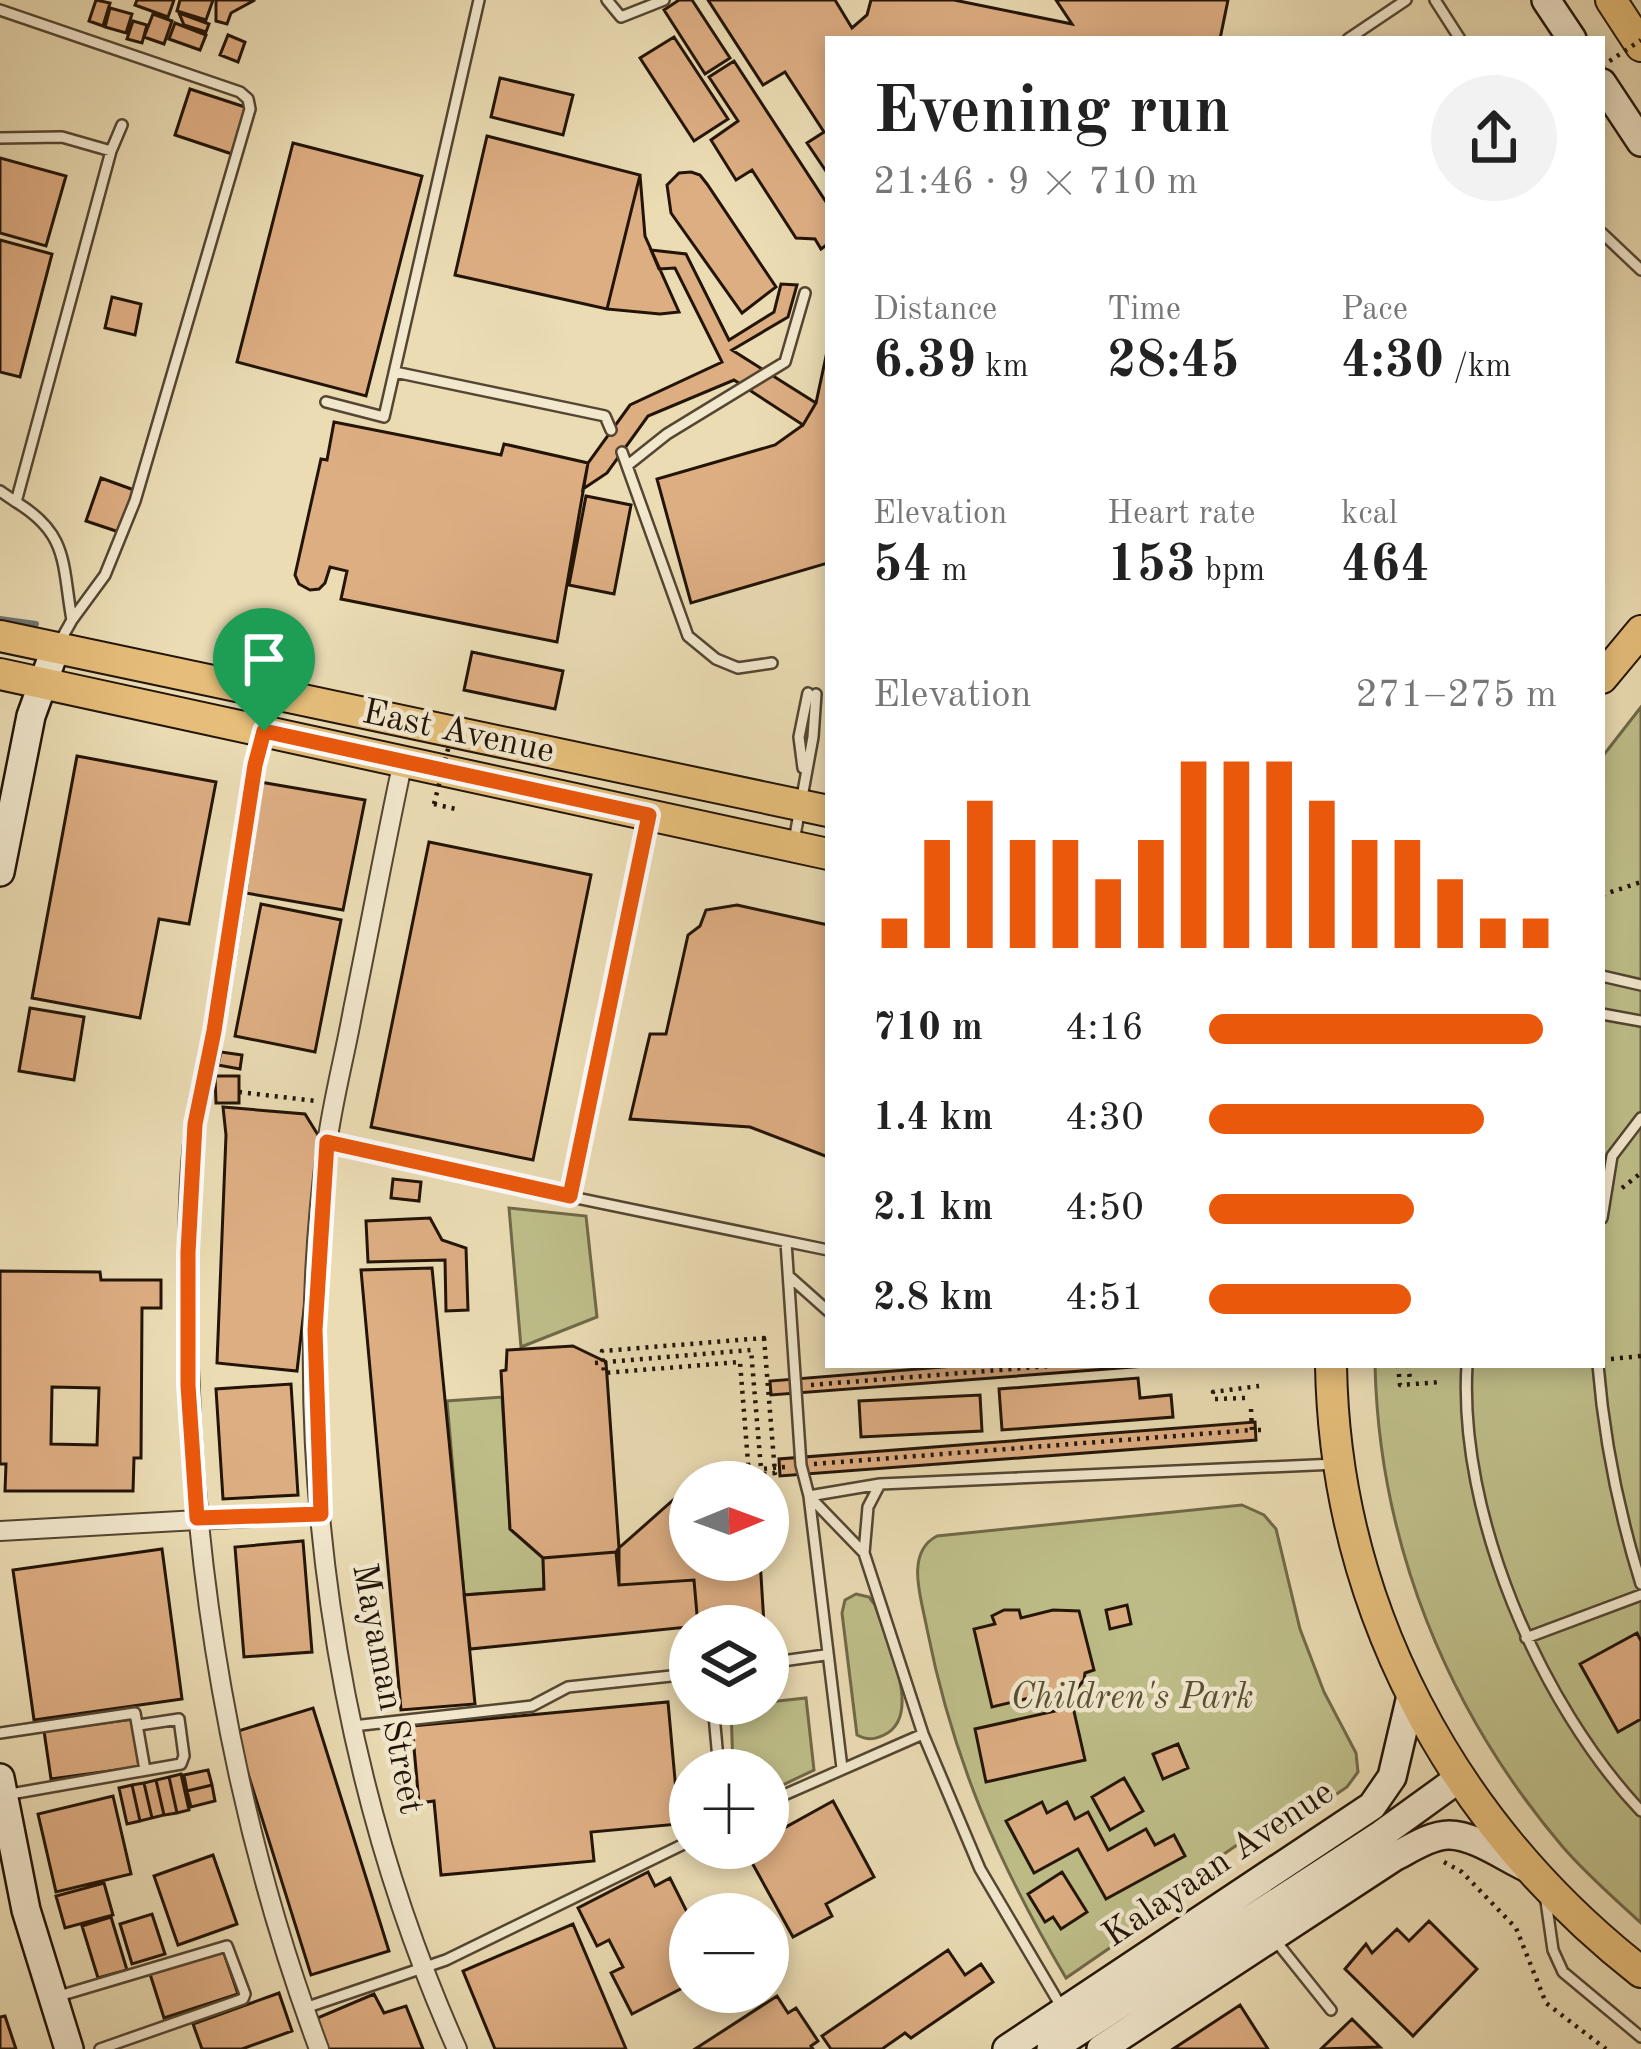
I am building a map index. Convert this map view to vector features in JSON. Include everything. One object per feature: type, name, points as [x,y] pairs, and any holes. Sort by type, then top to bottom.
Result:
[{"type":"main road","points":[[1546,0],[1570,36]]},
{"type":"main road","points":[[1611,0],[1641,43]]},
{"type":"main road","points":[[1605,88],[1641,142]]},
{"type":"main road","points":[[1605,674],[1641,631]]},
{"type":"main road","points":[[0,869],[42,682],[64,634]]},
{"type":"main road","name":"East Avenue","points":[[0,636],[64,634],[812,799]]},
{"type":"main road","name":"East Avenue","points":[[0,674],[825,853]]},
{"type":"main road","points":[[1331,1368],[1339,1464],[1368,1588],[1411,1696],[1458,1779],[1494,1829],[1537,1876],[1641,1972]]},
{"type":"main road","name":"Kalayaan Avenue","points":[[1398,1822],[1392,1777],[1411,1696]]},
{"type":"main road","name":"Kalayaan Avenue","points":[[1007,2049],[1069,2022],[1398,1822],[1458,1779]]},
{"type":"main road","points":[[2,1787],[26,1910],[69,2049]]},
{"type":"main road","name":"Kalayaan Avenue","points":[[1398,1822],[1468,1840],[1537,1876]]},
{"type":"main road","name":"Kalayaan Avenue","points":[[1101,2049],[1272,1936],[1398,1822]]},
{"type":"main road","name":"Kalayaan Avenue","points":[[1051,2049],[1069,2022]]},
{"type":"street","points":[[264,731],[195,1124],[188,1318],[197,1518],[220,1684],[255,1848],[319,2049]]},
{"type":"street","name":"Mayaman Street","points":[[403,761],[327,1142],[315,1330],[321,1514],[353,1726],[384,1849],[421,1966],[457,2049]]},
{"type":"street","points":[[0,1531],[321,1514]]},
{"type":"lane","points":[[326,403],[385,417],[478,0]]},
{"type":"lane","points":[[607,0],[621,17],[664,0]]},
{"type":"lane","points":[[1352,36],[1406,0]]},
{"type":"lane","points":[[1435,0],[1458,36]]},
{"type":"lane","points":[[0,10],[241,92],[250,109],[136,501],[105,575],[64,634]]},
{"type":"lane","points":[[16,502],[122,125]]},
{"type":"lane","points":[[0,138],[62,137],[111,151]]},
{"type":"lane","points":[[1605,236],[1641,270]]},
{"type":"lane","points":[[628,465],[667,434],[785,362],[805,293]]},
{"type":"lane","points":[[395,372],[605,416],[611,430]]},
{"type":"lane","points":[[367,428],[370,413]]},
{"type":"lane","points":[[622,452],[688,636],[716,659],[738,668],[772,663]]},
{"type":"lane","points":[[0,491],[42,518],[54,533],[64,634]]},
{"type":"lane","points":[[793,846],[812,799],[812,694]]},
{"type":"lane","points":[[570,1196],[649,815]]},
{"type":"lane","points":[[1605,969],[1624,981]]},
{"type":"lane","points":[[1605,977],[1641,985]]},
{"type":"lane","points":[[1605,1018],[1641,1021]]},
{"type":"lane","points":[[1605,1200],[1612,1156],[1641,1118]]},
{"type":"lane","points":[[327,1142],[825,1249]]},
{"type":"lane","points":[[786,1242],[801,1465],[809,1496],[842,1768]]},
{"type":"lane","points":[[791,1278],[825,1308]]},
{"type":"lane","points":[[1467,1368],[1471,1439],[1502,1577],[1526,1638],[1593,1754],[1641,1811]]},
{"type":"lane","points":[[1600,1368],[1614,1477],[1641,1584]]},
{"type":"lane","points":[[809,1496],[880,1484],[1339,1464]]},
{"type":"lane","points":[[880,1484],[868,1507],[864,1553],[923,1734],[980,1869],[1069,2022]]},
{"type":"lane","points":[[809,1496],[864,1553]]},
{"type":"lane","points":[[1526,1638],[1641,1594]]},
{"type":"lane","points":[[789,1661],[826,1655]]},
{"type":"lane","points":[[353,1726],[532,1706],[568,1688],[669,1676]]},
{"type":"lane","points":[[0,1733],[135,1713],[145,1769]]},
{"type":"lane","points":[[2,1787],[184,1760],[180,1720],[139,1725]]},
{"type":"lane","points":[[789,1792],[923,1734]]},
{"type":"lane","points":[[303,2008],[446,1960],[669,1851]]},
{"type":"lane","points":[[1537,1876],[1553,1950],[1563,1972],[1641,2036]]},
{"type":"lane","points":[[1272,1936],[1331,2010]]},
{"type":"lane","points":[[52,1998],[227,1946],[243,1999],[100,2049]]},
{"type":"path","points":[[1605,64],[1641,43]]},
{"type":"path","points":[[457,713],[434,804],[460,809]]},
{"type":"path","points":[[1605,894],[1641,882]]},
{"type":"path","points":[[238,1092],[335,1104]]},
{"type":"path","points":[[748,1461],[740,1362],[604,1373],[599,1362],[602,1351],[764,1338],[774,1461]]},
{"type":"path","points":[[599,1362],[751,1350],[760,1461]]},
{"type":"path","points":[[1605,1362],[1641,1356]]},
{"type":"path","points":[[755,1388],[1024,1368]]},
{"type":"path","points":[[1398,1368],[1400,1385],[1442,1382]]},
{"type":"path","points":[[1408,1368],[1410,1379]]},
{"type":"path","points":[[1245,1398],[1215,1399],[1213,1392],[1259,1386]]},
{"type":"path","points":[[1251,1409],[1252,1430]]},
{"type":"path","points":[[789,1466],[1263,1430]]},
{"type":"path","points":[[1427,1861],[1447,1862],[1462,1872],[1516,1928],[1546,2003],[1606,2049]]},
{"type":"green space","points":[[1641,707],[1641,1923],[1571,1856],[1521,1794],[1453,1681],[1406,1560],[1390,1496],[1375,1368],[1605,1368],[1605,753]]},
{"type":"green space","points":[[509,1208],[586,1216],[597,1317],[521,1347]]},
{"type":"green space","points":[[502,1397],[510,1529],[543,1558],[544,1589],[464,1595],[447,1401]]},
{"type":"green space","name":"Children's Park","points":[[1242,1505],[1264,1515],[1276,1529],[1300,1629],[1324,1692],[1356,1753],[1358,1772],[1347,1787],[1281,1832],[1260,1829],[1149,1906],[1143,1925],[1066,1978],[999,1852],[964,1767],[922,1605],[921,1554],[937,1536]]},
{"type":"green space","points":[[856,1594],[869,1597],[875,1605],[902,1694],[896,1725],[873,1739],[857,1735],[842,1613],[845,1600]]},
{"type":"green space","points":[[806,1698],[814,1770],[789,1782],[789,1749],[732,1749],[732,1725],[789,1725],[789,1700]]},
{"type":"building","points":[[96,0],[110,3],[103,26],[89,21]]},
{"type":"building","points":[[137,0],[174,0],[168,17],[135,5]]},
{"type":"building","points":[[180,0],[213,0],[206,20],[177,11]]},
{"type":"building","points":[[216,0],[255,0],[231,13],[227,24],[216,21]]},
{"type":"building","points":[[679,0],[692,0],[730,58],[705,74],[664,10]]},
{"type":"building","points":[[708,0],[835,0],[852,28],[867,15],[871,0],[954,0],[1072,24],[1056,0],[1228,0],[1221,36],[825,36],[825,170],[807,143],[824,132],[785,72],[763,85]]},
{"type":"building","points":[[110,8],[132,14],[126,33],[105,27]]},
{"type":"building","points":[[179,13],[209,24],[206,32],[184,25]]},
{"type":"building","points":[[153,14],[172,21],[164,44],[144,37]]},
{"type":"building","points":[[133,21],[147,25],[142,43],[127,39]]},
{"type":"building","points":[[175,23],[206,35],[200,50],[169,39]]},
{"type":"building","points":[[228,35],[245,42],[238,62],[220,55]]},
{"type":"building","points":[[674,37],[728,119],[694,141],[640,58]]},
{"type":"building","points":[[734,61],[825,200],[825,246],[821,249],[815,239],[796,238],[752,170],[736,180],[711,140],[738,121],[709,77]]},
{"type":"building","points":[[500,78],[573,95],[563,135],[491,117]]},
{"type":"building","points":[[190,89],[248,108],[232,154],[175,135]]},
{"type":"building","points":[[487,136],[640,175],[607,309],[455,275]]},
{"type":"building","points":[[293,143],[422,176],[366,396],[237,362]]},
{"type":"building","points":[[0,158],[66,176],[46,246],[0,233]]},
{"type":"building","points":[[691,172],[707,184],[776,287],[742,313],[671,213],[667,185],[679,173]]},
{"type":"building","points":[[640,175],[645,236],[679,312],[607,309]]},
{"type":"building","points":[[0,240],[52,254],[20,377],[0,372]]},
{"type":"building","points":[[651,250],[686,254],[729,340],[774,312],[781,284],[797,285],[788,317],[732,350],[816,403],[803,425],[734,380],[648,416],[607,473],[583,489],[588,463],[630,405],[722,362],[675,268],[659,269]]},
{"type":"building","points":[[112,297],[141,304],[135,335],[105,328]]},
{"type":"building","points":[[825,361],[825,564],[691,603],[657,479],[775,445],[803,425],[816,403]]},
{"type":"building","points":[[334,422],[501,455],[504,444],[588,463],[557,642],[341,599],[347,571],[330,567],[319,589],[299,584],[295,575]]},
{"type":"building","points":[[101,478],[134,490],[119,532],[86,521]]},
{"type":"building","points":[[586,496],[631,505],[614,594],[569,585]]},
{"type":"building","points":[[472,652],[563,671],[555,709],[464,690]]},
{"type":"building","points":[[77,756],[216,782],[189,924],[159,919],[140,1018],[32,998]]},
{"type":"building","points":[[260,782],[365,800],[343,910],[246,893]]},
{"type":"building","points":[[429,842],[591,875],[533,1160],[371,1127]]},
{"type":"building","points":[[261,904],[341,920],[315,1052],[235,1036]]},
{"type":"building","points":[[737,905],[825,924],[825,1156],[750,1127],[630,1119],[650,1034],[666,1034],[688,935],[700,926],[706,910]]},
{"type":"building","points":[[30,1008],[84,1017],[74,1080],[19,1071]]},
{"type":"building","points":[[221,1052],[242,1055],[240,1069],[218,1065]]},
{"type":"building","points":[[215,1076],[239,1076],[239,1103],[216,1103]]},
{"type":"building","points":[[223,1107],[305,1114],[323,1143],[297,1371],[217,1363],[226,1135]]},
{"type":"building","points":[[393,1179],[421,1182],[419,1201],[391,1198]]},
{"type":"building","points":[[430,1218],[442,1240],[466,1248],[468,1310],[446,1311],[445,1260],[368,1262],[366,1221]]},
{"type":"building","points":[[432,1268],[475,1704],[401,1710],[361,1270]]},
{"type":"building","points":[[0,1271],[100,1272],[101,1280],[161,1280],[161,1308],[142,1308],[141,1458],[134,1458],[133,1491],[5,1491],[6,1464],[0,1464]],"holes":[[[52,1387],[99,1388],[97,1445],[51,1444]]]},
{"type":"building","points":[[573,1346],[606,1362],[619,1548],[543,1558],[510,1529],[501,1371],[506,1370],[507,1350]]},
{"type":"building","points":[[930,1368],[1120,1368],[771,1395],[770,1381]]},
{"type":"building","points":[[1138,1378],[1140,1398],[1171,1395],[1173,1417],[1002,1430],[999,1389]]},
{"type":"building","points":[[291,1384],[298,1495],[223,1499],[216,1389]]},
{"type":"building","points":[[980,1395],[982,1431],[861,1437],[859,1401]]},
{"type":"building","points":[[1255,1422],[1256,1440],[789,1475],[789,1461],[779,1459]]},
{"type":"building","points":[[669,1504],[669,1581],[679,1581],[619,1585],[619,1548]]},
{"type":"building","points":[[303,1541],[312,1652],[244,1657],[235,1547]]},
{"type":"building","points":[[162,1549],[182,1699],[34,1720],[13,1570]]},
{"type":"building","points":[[616,1552],[619,1585],[694,1581],[696,1605],[669,1605],[669,1629],[470,1649],[464,1595],[544,1589],[543,1558]]},
{"type":"building","points":[[694,1581],[761,1581],[763,1605],[696,1605]]},
{"type":"building","points":[[1127,1605],[1131,1624],[1110,1629],[1106,1610]]},
{"type":"building","points":[[1019,1610],[1021,1618],[1053,1610],[1079,1611],[1094,1670],[1085,1673],[1074,1692],[992,1707],[974,1629],[995,1624],[992,1616]]},
{"type":"building","points":[[1637,1633],[1641,1641],[1641,1719],[1618,1732],[1580,1664]]},
{"type":"building","points":[[668,1702],[672,1749],[669,1825],[591,1832],[594,1861],[441,1875],[434,1801],[419,1803],[412,1726]]},
{"type":"building","points":[[1073,1707],[1085,1760],[986,1782],[975,1729]]},
{"type":"building","points":[[313,1708],[389,1951],[311,1975],[235,1732]]},
{"type":"building","points":[[133,1719],[139,1767],[51,1779],[44,1731]]},
{"type":"building","points":[[1178,1744],[1188,1768],[1163,1779],[1153,1754]]},
{"type":"building","points":[[208,1770],[212,1785],[187,1791],[184,1775]]},
{"type":"building","points":[[181,1774],[189,1810],[177,1813],[169,1777]]},
{"type":"building","points":[[169,1777],[177,1813],[164,1815],[156,1780]]},
{"type":"building","points":[[1124,1778],[1143,1811],[1110,1830],[1092,1797]]},
{"type":"building","points":[[156,1780],[164,1815],[152,1818],[144,1783]]},
{"type":"building","points":[[144,1783],[152,1818],[140,1821],[132,1785]]},
{"type":"building","points":[[132,1785],[140,1821],[127,1824],[119,1788]]},
{"type":"building","points":[[212,1785],[215,1801],[191,1807],[187,1791]]},
{"type":"building","points":[[113,1796],[131,1874],[56,1892],[38,1814]]},
{"type":"building","points":[[833,1801],[874,1877],[826,1904],[832,1916],[793,1937],[789,1893],[769,1893],[755,1869],[789,1869],[789,1825]]},
{"type":"building","points":[[1042,1802],[1047,1813],[1067,1802],[1075,1819],[1088,1812],[1108,1850],[1146,1829],[1155,1845],[1174,1835],[1185,1856],[1106,1899],[1078,1849],[1034,1873],[1006,1821]]},
{"type":"building","points":[[213,1855],[237,1924],[178,1945],[154,1876]]},
{"type":"building","points":[[648,1872],[655,1886],[670,1878],[678,1893],[669,1893],[669,1995],[632,2014],[611,1973],[623,1967],[609,1940],[597,1946],[578,1908]]},
{"type":"building","points":[[1062,1872],[1087,1912],[1061,1929],[1053,1917],[1045,1922],[1028,1894]]},
{"type":"building","points":[[104,1883],[113,1915],[65,1928],[56,1896]]},
{"type":"building","points":[[152,1914],[165,1954],[132,1964],[120,1924]]},
{"type":"building","points":[[111,1917],[127,1970],[98,1978],[82,1926]]},
{"type":"building","points":[[1429,1921],[1477,1969],[1413,2036],[1345,1969],[1366,1944],[1372,1953],[1397,1929],[1409,1941]]},
{"type":"building","points":[[573,1924],[626,2049],[495,2049],[463,1971]]},
{"type":"building","points":[[223,1950],[238,1994],[164,2018],[150,1974]]},
{"type":"building","points":[[948,1950],[965,1975],[981,1964],[993,1982],[911,2038],[905,2033],[882,2049],[831,2049],[822,2036]]},
{"type":"building","points":[[279,1993],[292,2031],[242,2049],[202,2049],[193,2024]]},
{"type":"building","points":[[374,1994],[384,2013],[406,2006],[423,2049],[327,2049],[315,2019]]},
{"type":"building","points":[[1240,2005],[1268,2049],[1173,2049]]},
{"type":"building","points":[[796,2008],[818,2041],[813,2049],[695,2049],[751,2013],[789,2013]]},
{"type":"building","points":[[5,2016],[16,2049],[0,2049],[0,2017]]},
{"type":"building","points":[[1352,2019],[1380,2047],[1321,2049]]},
{"type":"waterway","points":[[0,619],[36,624]]},
{"type":"route","points":[[264,731],[649,815],[570,1196],[327,1142],[315,1330],[321,1514],[197,1518],[188,1385],[195,1124],[264,731]]}]
